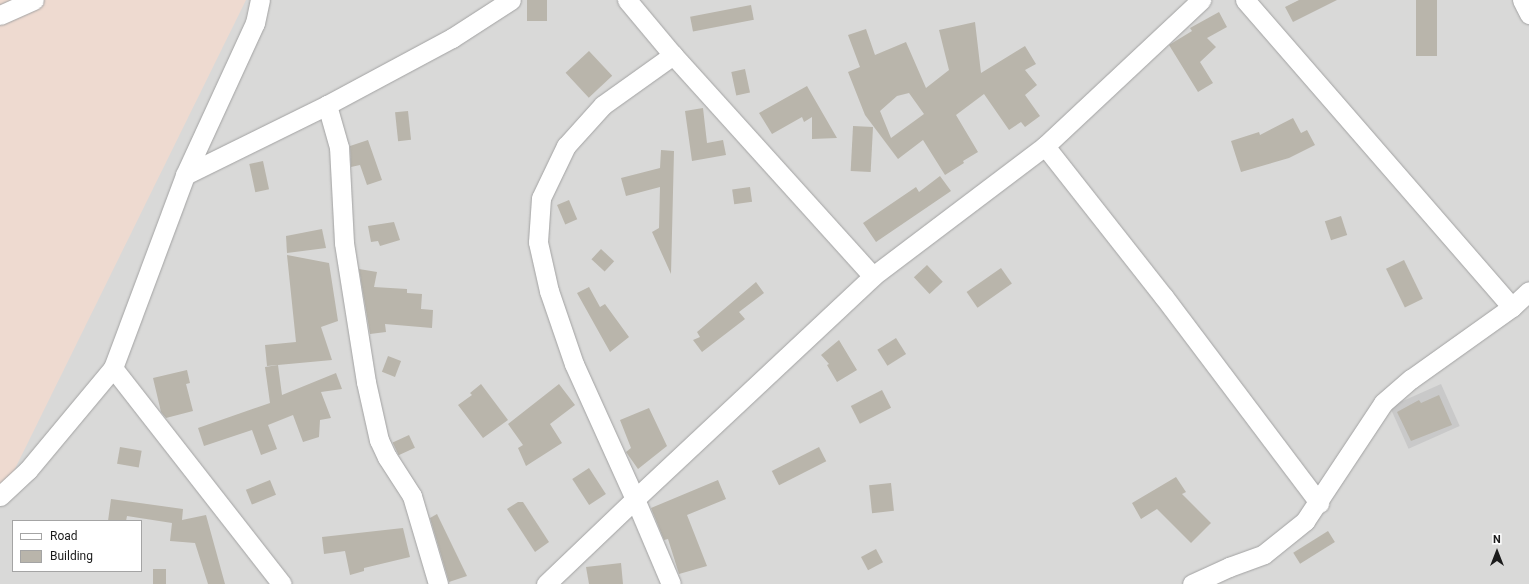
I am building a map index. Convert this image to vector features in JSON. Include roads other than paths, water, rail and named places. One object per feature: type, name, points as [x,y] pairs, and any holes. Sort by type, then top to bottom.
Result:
[{"type":"street","points":[[0,15],[34,0]]},
{"type":"street","points":[[0,496],[28,470],[113,368],[185,175],[255,23],[260,0]]},
{"type":"street","points":[[185,175],[327,105],[452,38],[511,0]]},
{"type":"street","points":[[627,0],[673,55],[873,276]]},
{"type":"street","points":[[546,584],[873,276],[1045,146],[1201,0]]},
{"type":"street","points":[[1245,0],[1512,307]]},
{"type":"street","points":[[1522,0],[1529,14]]},
{"type":"street","points":[[671,584],[635,499],[574,364],[549,291],[538,242],[541,198],[566,146],[603,105],[673,55]]},
{"type":"street","points":[[327,105],[338,147],[344,243],[366,382],[379,440],[412,496],[438,584]]},
{"type":"street","points":[[1045,146],[1164,297],[1319,504]]},
{"type":"street","points":[[1192,584],[1229,567],[1264,554],[1305,521],[1319,504],[1383,404],[1411,379],[1512,307],[1529,291]]},
{"type":"street","points":[[113,368],[282,584]]}]
